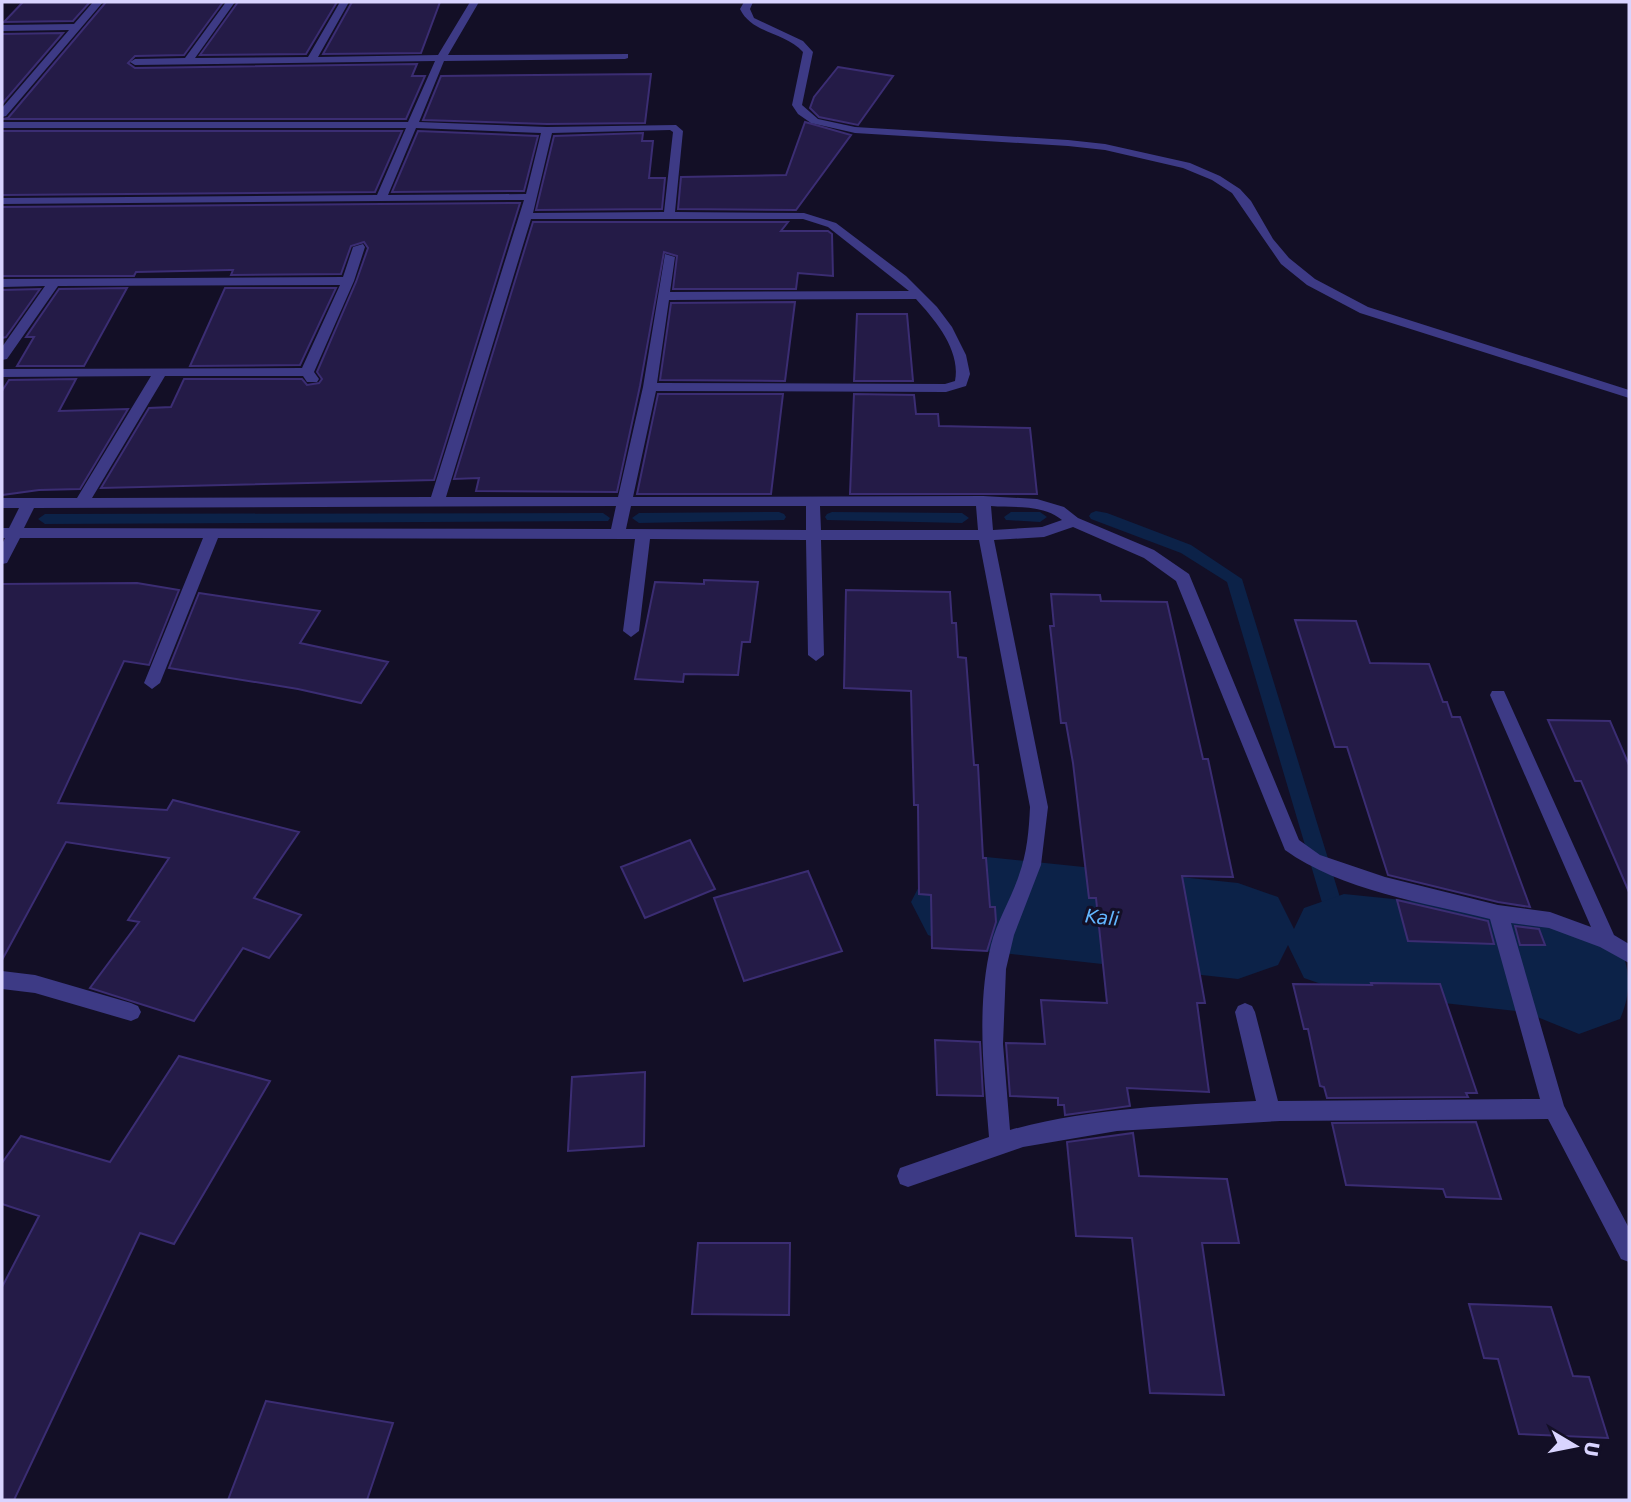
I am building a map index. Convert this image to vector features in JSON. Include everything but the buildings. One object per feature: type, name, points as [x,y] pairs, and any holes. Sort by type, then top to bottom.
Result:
[{"type":"street","points":[[2,114],[97,2]]},
{"type":"street","points":[[188,61],[230,2]]},
{"type":"street","points":[[311,61],[344,2]]},
{"type":"street","points":[[381,198],[410,124],[440,60],[474,2]]},
{"type":"street","points":[[748,2],[745,9],[750,20],[800,43],[808,52],[797,105],[803,116],[824,125],[855,130],[1068,143],[1186,165],[1216,178],[1236,191],[1247,203],[1268,240],[1284,261],[1311,282],[1353,304],[1629,394]]},
{"type":"street","points":[[2,28],[77,27]]},
{"type":"street","points":[[135,61],[440,60],[625,56]]},
{"type":"street","points":[[2,125],[410,124],[547,130],[676,128],[678,131],[668,216]]},
{"type":"street","points":[[436,502],[526,216],[547,130]]},
{"type":"street","points":[[2,201],[530,197]]},
{"type":"street","points":[[526,216],[777,215],[817,219],[832,225],[920,295],[947,328],[961,358],[964,376],[961,383],[955,387],[650,387]]},
{"type":"street","points":[[2,373],[310,376],[359,247]]},
{"type":"street","points":[[617,535],[650,387],[669,257]]},
{"type":"street","points":[[2,283],[348,281]]},
{"type":"street","points":[[2,356],[54,283]]},
{"type":"street","points":[[664,296],[920,295]]},
{"type":"street","points":[[82,502],[160,373]]},
{"type":"street","points":[[813,501],[816,534],[816,655]]},
{"type":"street","points":[[983,501],[986,535],[1039,807],[1032,864],[1007,924],[994,994],[993,1037],[1000,1143]]},
{"type":"street","points":[[2,503],[983,501],[1037,504],[1059,510],[1073,521],[1149,554],[1183,578],[1292,845],[1313,860],[1385,885],[1498,913],[1550,920],[1607,941],[1629,954]]},
{"type":"street","points":[[2,559],[9,533],[29,503]]},
{"type":"street","points":[[9,533],[986,535],[1044,533],[1073,521]]},
{"type":"street","points":[[152,683],[213,532]]},
{"type":"street","points":[[631,631],[643,534]]},
{"type":"street","points":[[1498,695],[1607,941]]},
{"type":"street","points":[[1498,913],[1554,1108],[1629,1251]]},
{"type":"street","points":[[2,980],[22,980],[101,1006],[131,1012]]},
{"type":"street","points":[[1245,1013],[1269,1109]]},
{"type":"street","points":[[908,1176],[1038,1131],[1097,1121],[1269,1109],[1554,1108]]},
{"type":"waterway","points":[[1096,516],[1186,549],[1234,579],[1344,943]]},
{"type":"waterway","points":[[639,518],[779,517]]},
{"type":"waterway","points":[[832,517],[962,518]]},
{"type":"waterway","points":[[1011,517],[1040,517]]},
{"type":"waterway","points":[[45,519],[603,518]]},
{"type":"waterway","name":"Kali","points":[[967,902],[1238,931]]},
{"type":"waterway","name":"Kali","points":[[1344,943],[1541,964],[1579,983]]}]
